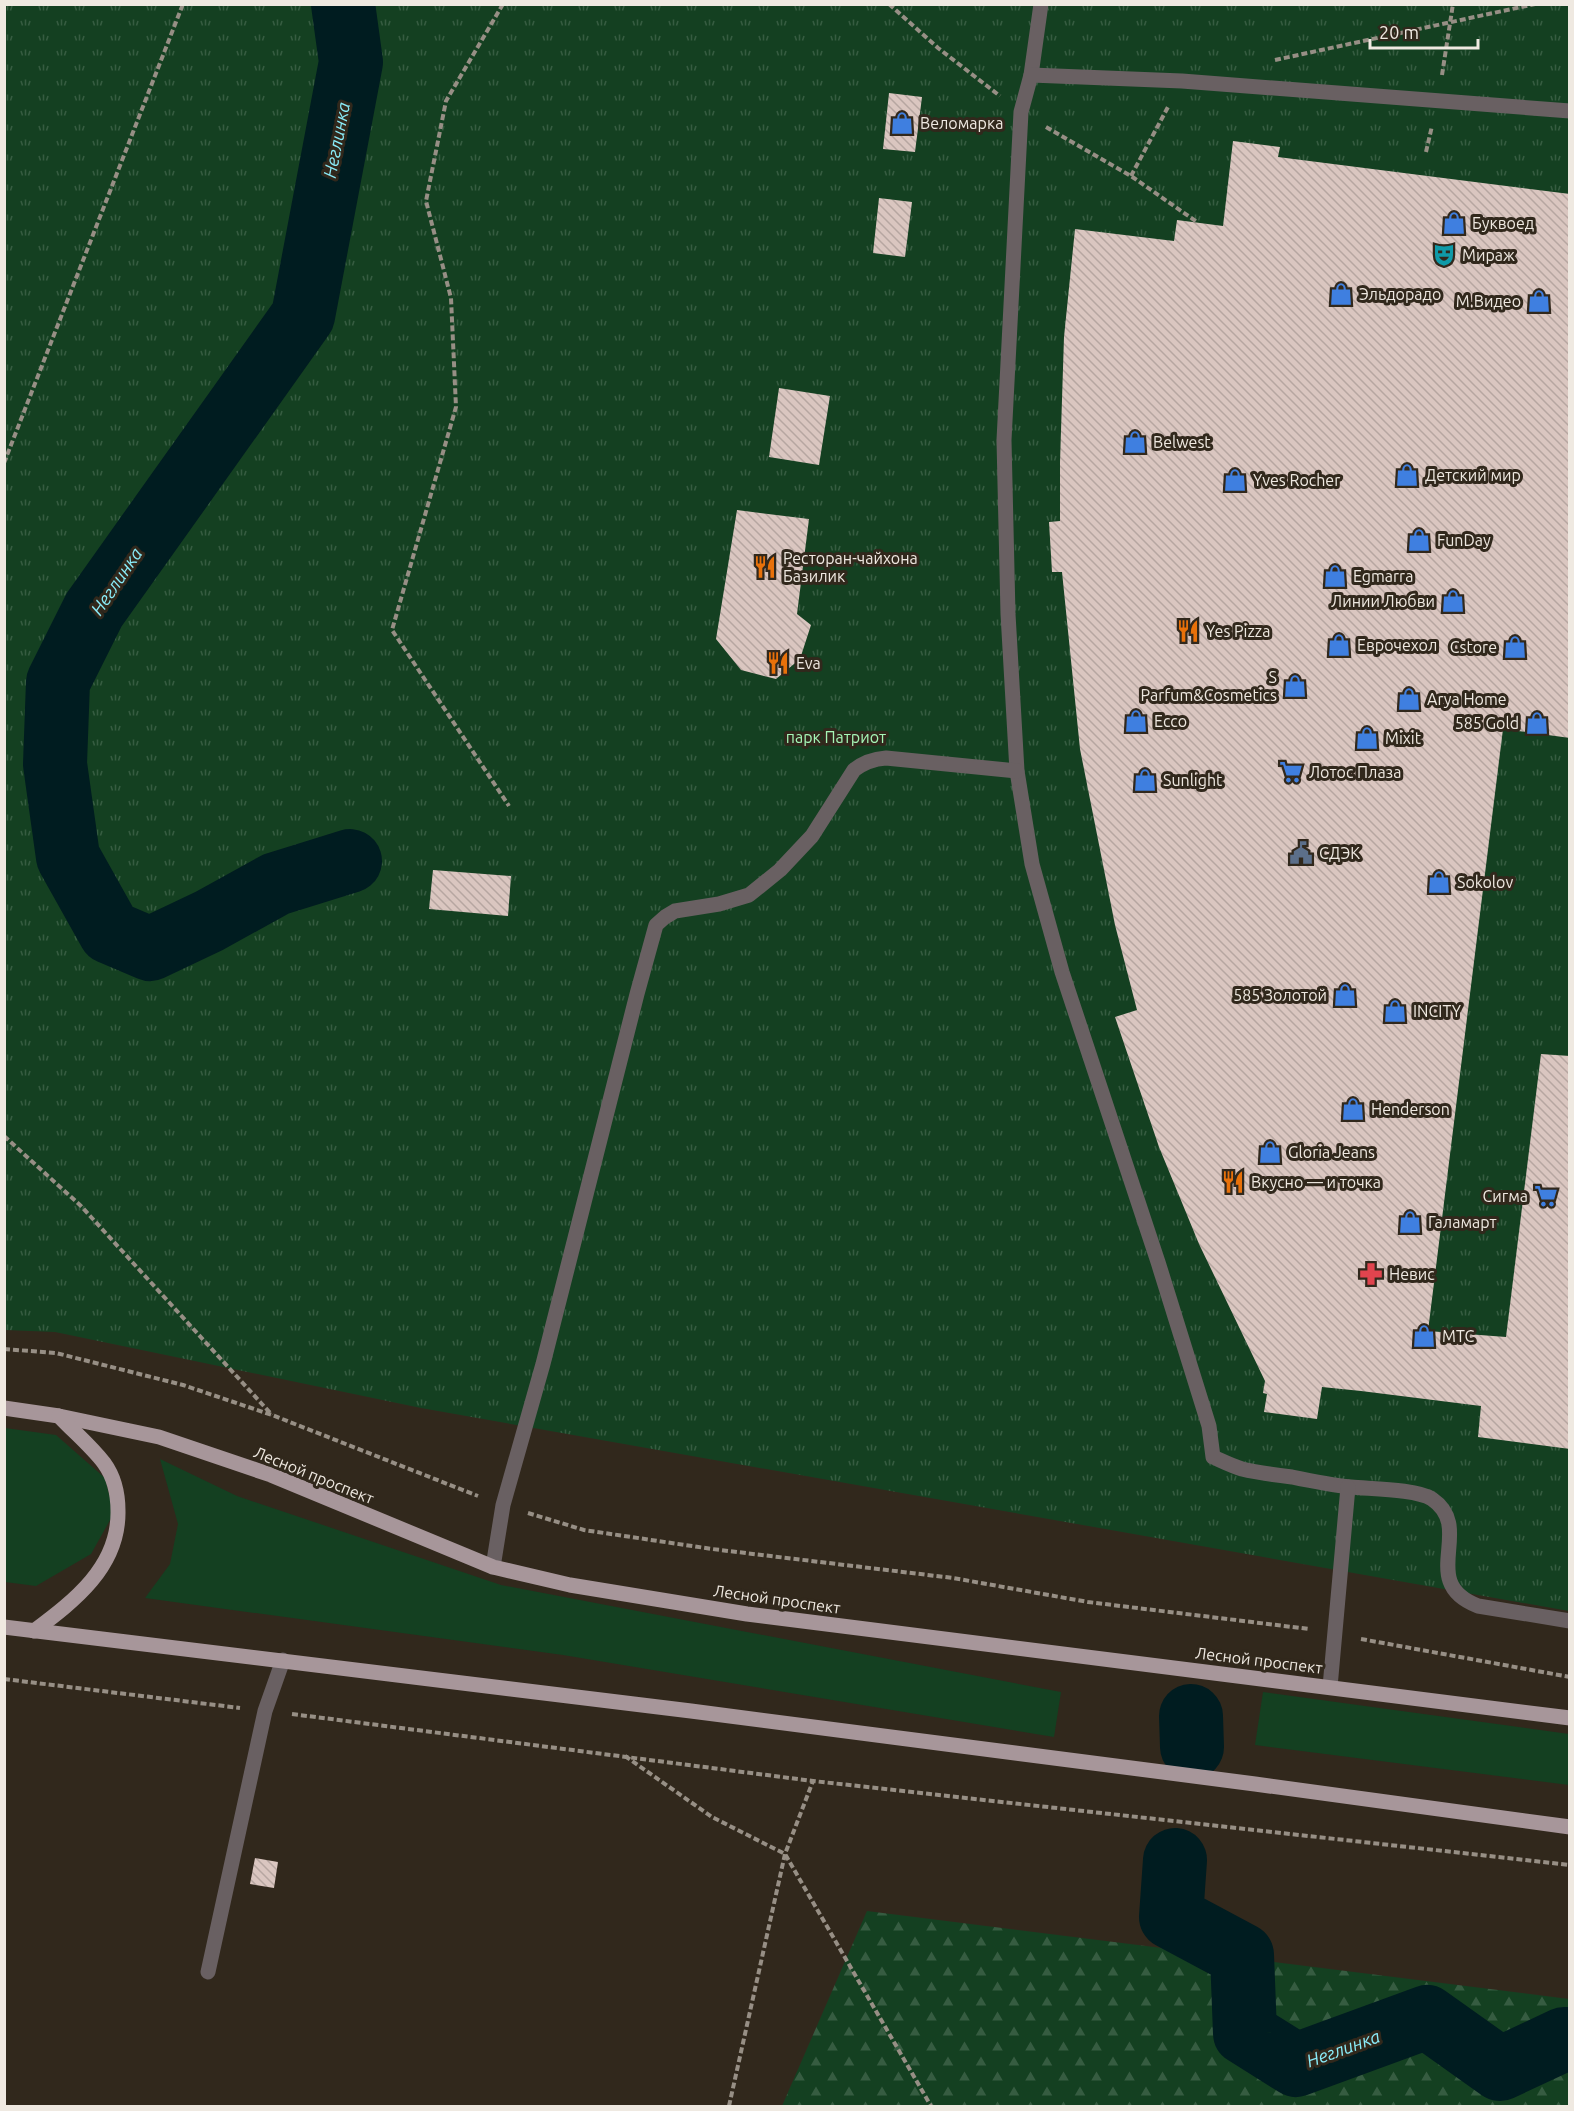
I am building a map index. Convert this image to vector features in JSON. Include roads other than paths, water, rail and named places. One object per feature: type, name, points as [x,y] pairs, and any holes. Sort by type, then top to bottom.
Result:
[{"type":"main road","name":"Лесной проспект","points":[[4,1408],[59,1416],[159,1437],[271,1475],[493,1567],[570,1585],[747,1614],[1569,1718]]},
{"type":"main road","points":[[34,1631],[71,1603],[93,1580],[108,1557],[118,1526],[118,1492],[105,1464],[59,1416]]},
{"type":"main road","points":[[4,1627],[210,1654],[283,1660],[1077,1761],[1569,1827]]},
{"type":"lane","points":[[1041,4],[1031,75],[1021,112],[1004,440],[1008,614],[1017,771],[1035,875],[1062,972],[1209,1426],[1213,1456],[1240,1468],[1348,1487],[1416,1494],[1430,1498],[1441,1507],[1448,1520],[1450,1534],[1448,1579],[1455,1592],[1465,1601],[1478,1606],[1569,1621]]},
{"type":"lane","points":[[1031,75],[1182,81],[1569,112]]},
{"type":"lane","points":[[493,1567],[502,1505],[543,1364],[656,925],[665,916],[675,911],[719,904],[748,895],[756,889],[780,870],[812,836],[854,770],[863,763],[886,758],[1017,771]]},
{"type":"lane","points":[[1330,1687],[1348,1487]]},
{"type":"lane","points":[[208,1972],[265,1711],[283,1660]]},
{"type":"waterway","name":"Неглинка","points":[[343,4],[351,62],[303,316],[94,610],[58,682],[55,764],[68,857],[110,932],[150,949],[209,921],[276,884],[350,861]]},
{"type":"waterway","name":"Неглинка","points":[[1191,1716],[1192,1747]]},
{"type":"waterway","name":"Неглинка","points":[[1175,1860],[1171,1917],[1242,1955],[1245,2033],[1296,2065],[1427,2017],[1500,2069],[1564,2039],[1570,2039]]},
{"type":"place","name":"Веломарка","points":[[902,123]]},
{"type":"place","name":"Буквоед","points":[[1454,223]]},
{"type":"place","name":"Мираж","points":[[1444,255]]},
{"type":"place","name":"Эльдорадо","points":[[1341,294]]},
{"type":"place","name":"М.Видео","points":[[1539,301]]},
{"type":"place","name":"Belwest","points":[[1135,442]]},
{"type":"place","name":"Детский мир","points":[[1407,475]]},
{"type":"place","name":"Yves Rocher","points":[[1235,480]]},
{"type":"place","name":"FunDay","points":[[1419,540]]},
{"type":"place","name":"Ресторан-чайхона Базилик","points":[[765,567]]},
{"type":"place","name":"Egmarra","points":[[1335,576]]},
{"type":"place","name":"Линии Любви","points":[[1453,601]]},
{"type":"place","name":"Yes Pizza","points":[[1188,631]]},
{"type":"place","name":"Еврочехол","points":[[1339,645]]},
{"type":"place","name":"Cstore","points":[[1515,647]]},
{"type":"place","name":"Eva","points":[[778,663]]},
{"type":"place","name":"S Parfum&Cosmetics","points":[[1295,686]]},
{"type":"place","name":"Arya Home","points":[[1409,699]]},
{"type":"place","name":"Ecco","points":[[1136,721]]},
{"type":"place","name":"585 Gold","points":[[1537,723]]},
{"type":"place","name":"Mixit","points":[[1367,738]]},
{"type":"place","name":"Лотос Плаза","points":[[1291,772]]},
{"type":"place","name":"Sunlight","points":[[1145,780]]},
{"type":"place","name":"СДЭК","points":[[1301,853]]},
{"type":"place","name":"Sokolov","points":[[1439,882]]},
{"type":"place","name":"585 Золотой","points":[[1345,995]]},
{"type":"place","name":"INCITY","points":[[1395,1011]]},
{"type":"place","name":"Henderson","points":[[1353,1109]]},
{"type":"place","name":"Gloria Jeans","points":[[1270,1152]]},
{"type":"place","name":"Вкусно — и точка","points":[[1233,1182]]},
{"type":"place","name":"Сигма","points":[[1546,1196]]},
{"type":"place","name":"Галамарт","points":[[1410,1222]]},
{"type":"place","name":"Невис","points":[[1371,1274]]},
{"type":"place","name":"МТС","points":[[1424,1336]]},
{"type":"park label","name":"парк Патриот","points":[[836,737]]}]
